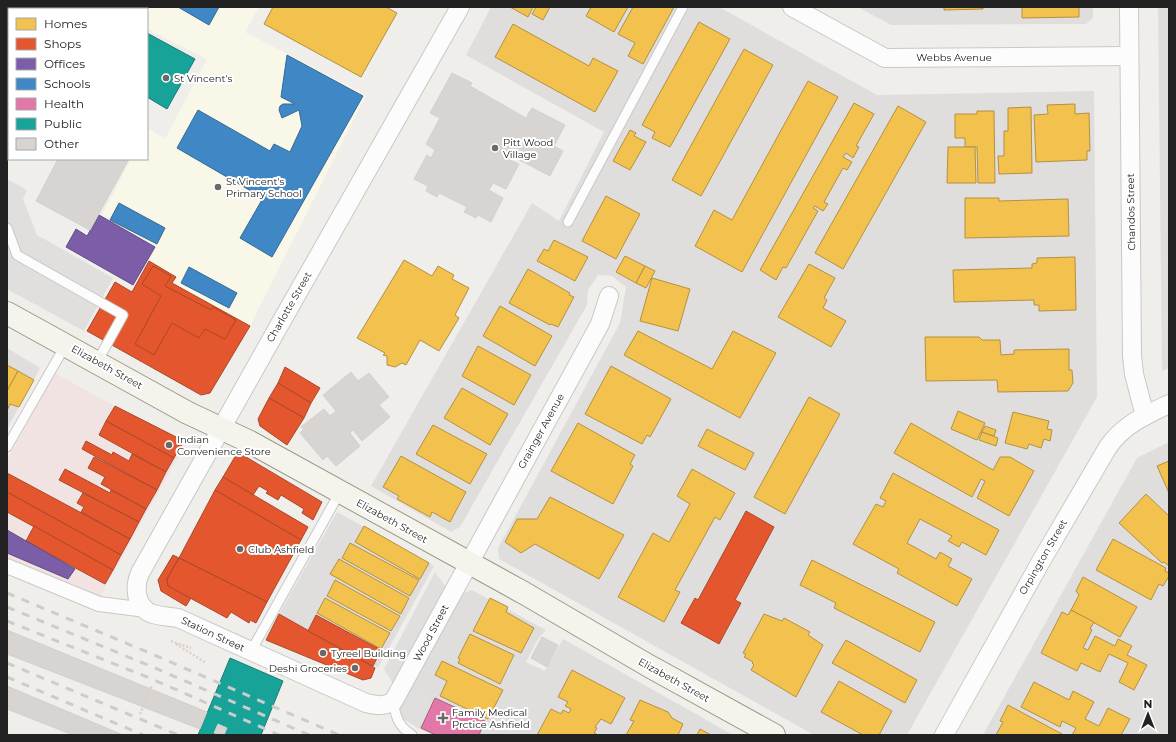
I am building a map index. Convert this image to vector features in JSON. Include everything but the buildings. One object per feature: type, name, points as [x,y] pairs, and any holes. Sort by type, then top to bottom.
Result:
[{"type":"main road","name":"Elizabeth Street","points":[[7,313],[222,430],[248,441],[468,564],[524,593],[649,666],[774,735]]},
{"type":"street","name":"Charlotte Street","points":[[146,610],[137,596],[137,580],[272,338],[460,7]]},
{"type":"street","name":"Webbs Avenue","points":[[792,7],[885,58],[1129,56]]},
{"type":"street","name":"Chandos Street","points":[[1129,7],[1132,356],[1134,374],[1145,416]]},
{"type":"street","name":"Grainger Avenue","points":[[468,564],[600,324],[609,296]]},
{"type":"street","name":"Orpington Street","points":[[944,735],[1040,563],[1115,436],[1145,416],[1169,404]]},
{"type":"street","name":"Wood Street","points":[[393,702],[468,564]]},
{"type":"street","name":"Station Street","points":[[7,566],[99,604],[146,610],[153,614],[178,618],[366,703],[381,706],[393,702]]},
{"type":"lane","points":[[568,222],[683,7]]},
{"type":"lane","points":[[7,228],[17,255],[123,315],[97,362]]},
{"type":"lane","points":[[7,447],[66,344]]},
{"type":"lane","points":[[251,652],[340,492]]},
{"type":"lane","points":[[393,702],[396,718],[406,731],[412,735]]},
{"type":"path","points":[[140,714],[152,685]]},
{"type":"shaded area","points":[[7,7],[40,7],[8,8],[7,65]]},
{"type":"shaded area","name":"St Vincent's Primary School","points":[[259,7],[245,32],[366,95],[250,326],[172,283],[176,277],[149,261],[157,246],[102,215],[130,160],[148,160],[148,128],[165,139],[207,59],[148,30],[148,8],[110,8]]},
{"type":"shaded area","points":[[491,7],[719,7],[877,95],[1094,91],[1097,397],[907,735],[814,735],[499,559],[498,548],[620,323],[626,287],[612,276],[598,275],[588,290],[587,305],[460,527],[451,532],[371,486],[532,203],[559,221],[604,132],[466,55]]},
{"type":"shaded area","points":[[858,7],[1093,7],[1093,18],[1086,24],[891,25]]},
{"type":"shaded area","points":[[1158,7],[1169,7],[1169,368],[1162,371]]},
{"type":"shaded area","points":[[7,179],[27,190],[23,199],[37,235],[113,278],[84,331],[7,289]]},
{"type":"shaded area","points":[[7,348],[40,368],[7,429]]},
{"type":"shaded area","points":[[55,373],[185,445],[99,598],[7,558],[7,460]]},
{"type":"shaded area","points":[[1169,442],[1169,735],[983,735],[1137,458]]},
{"type":"shaded area","points":[[337,512],[434,566],[378,668],[279,614]]},
{"type":"shaded area","points":[[435,572],[446,587],[394,685],[384,669]]},
{"type":"shaded area","points":[[472,590],[546,630],[538,639],[526,662],[545,671],[563,639],[733,735],[432,735],[418,728],[396,714],[464,593]]},
{"type":"shaded area","points":[[413,689],[432,698],[419,726],[400,713]]},
{"type":"railway","points":[[7,593],[339,735]]},
{"type":"railway","points":[[7,607],[155,668],[309,735]]},
{"type":"railway","points":[[7,621],[152,679],[279,735]]},
{"type":"railway","points":[[7,663],[178,735]]},
{"type":"railway","points":[[7,677],[143,735]]},
{"type":"place","name":"St Vincent's","points":[[166,78]]},
{"type":"place","name":"Pitt Wood Village","points":[[495,148]]},
{"type":"place","name":"St Vincent's Primary School","points":[[218,187]]},
{"type":"place","name":"Indian Convenience Store","points":[[169,445]]},
{"type":"place","name":"Club Ashfield","points":[[240,549]]},
{"type":"place","name":"Tyreel Building","points":[[323,653]]},
{"type":"place","name":"Deshi Groceries","points":[[355,668]]},
{"type":"place","name":"Family Medical Prctice Ashfield","points":[[443,718]]}]
